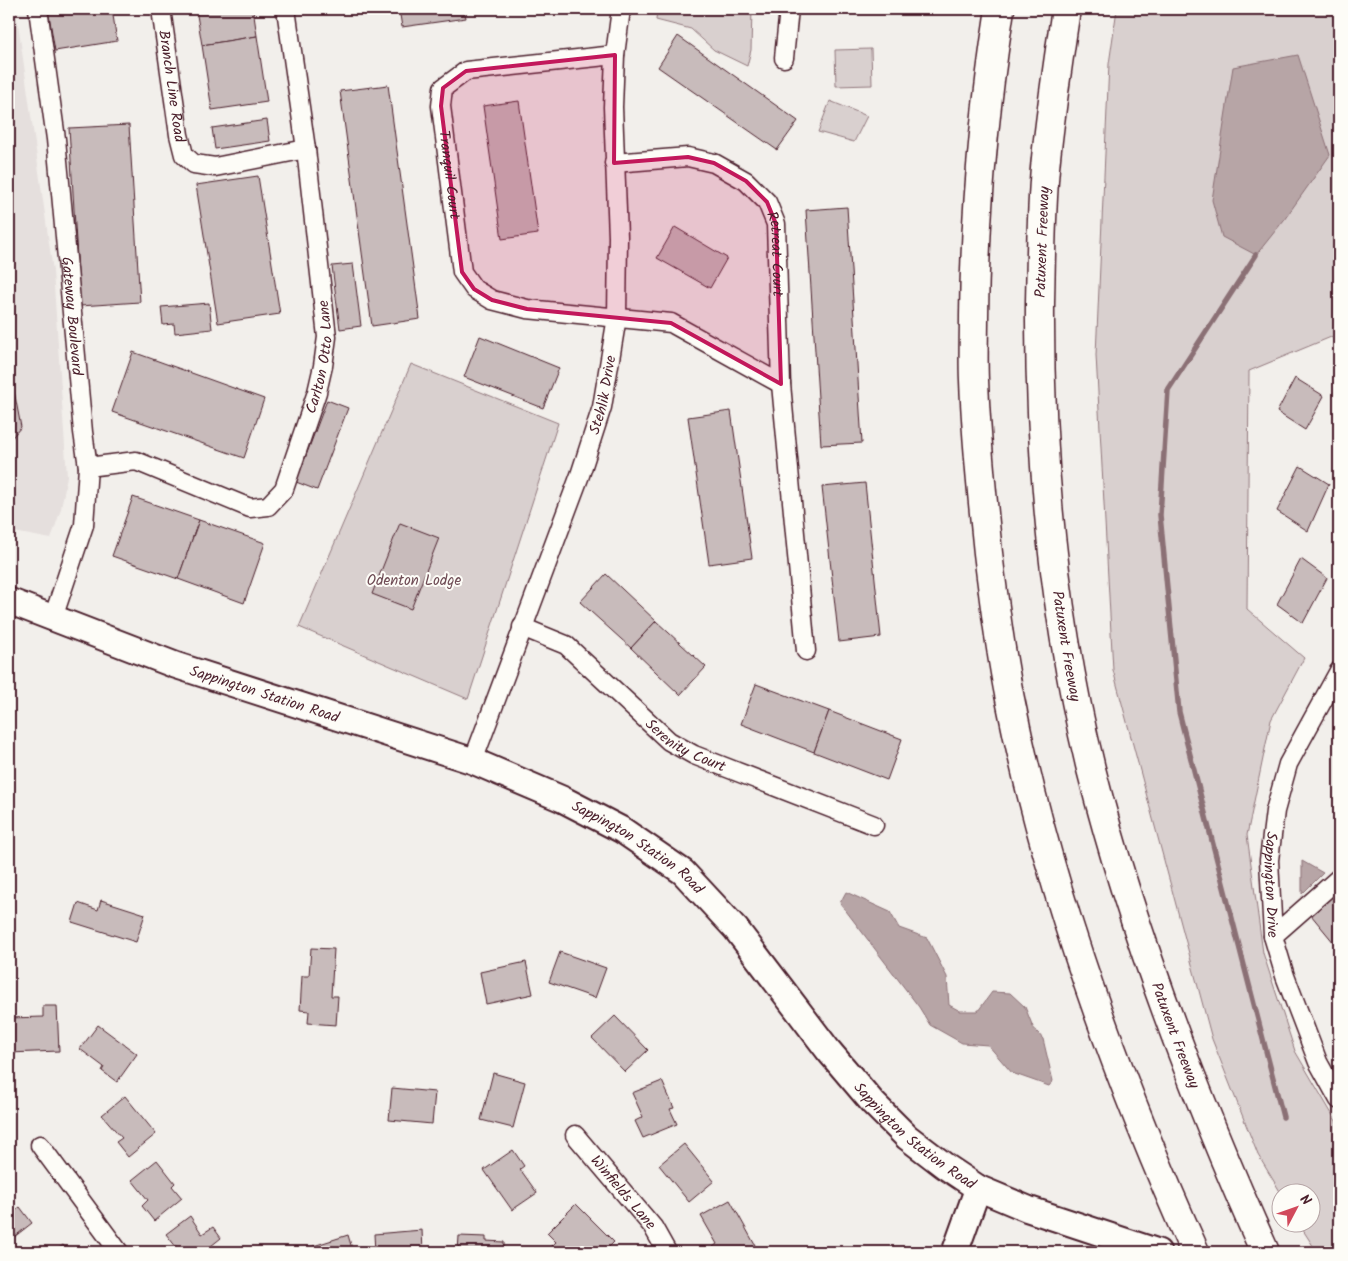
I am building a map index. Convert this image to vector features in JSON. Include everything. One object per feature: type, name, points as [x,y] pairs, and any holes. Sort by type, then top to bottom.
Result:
[{"type":"highway","points":[[1000,9],[980,169],[975,275],[974,377],[979,462],[994,604],[1010,698],[1022,754],[1065,915],[1095,1005],[1134,1110],[1195,1252]]},
{"type":"highway","name":"Patuxent Freeway","points":[[1066,9],[1045,170],[1041,262],[1040,373],[1045,476],[1057,587],[1072,681],[1091,769],[1127,895],[1157,985],[1194,1085],[1236,1188],[1265,1252]]},
{"type":"main road","name":"Sappington Station Road","points":[[9,601],[175,665],[473,760],[562,799],[622,830],[683,872],[736,929],[828,1050],[872,1103],[907,1137],[978,1188],[1028,1209],[1150,1250]]},
{"type":"main road","points":[[955,1252],[978,1188]]},
{"type":"street","name":"Gateway Boulevard","points":[[38,9],[56,139],[83,432],[88,467],[84,525],[53,618]]},
{"type":"street","name":"Branch Line Road","points":[[161,9],[179,135],[184,155],[194,164],[215,167],[306,149]]},
{"type":"street","name":"Carlton Otto Lane","points":[[88,467],[136,461],[250,508],[268,506],[284,489],[317,392],[324,366],[327,337],[306,149],[286,9]]},
{"type":"street","name":"Stehlik Drive","points":[[473,760],[580,475],[602,407],[617,317],[618,237],[613,107],[615,55],[621,9]]},
{"type":"street","points":[[784,58],[789,9]]},
{"type":"street","name":"Tranquil Court","points":[[615,55],[466,71],[443,88],[440,106],[462,272],[474,289],[492,300],[527,309],[617,317]]},
{"type":"street","name":"Retreat Court","points":[[614,163],[688,158],[714,163],[746,181],[767,202],[776,224],[781,384],[806,651]]},
{"type":"street","points":[[617,317],[671,323],[781,384]]},
{"type":"street","name":"Serenity Court","points":[[522,628],[566,644],[669,741],[694,755],[874,825]]},
{"type":"street","name":"Sappington Drive","points":[[1339,671],[1288,764],[1276,811],[1269,860],[1273,936],[1285,976],[1318,1062],[1339,1100]]},
{"type":"street","points":[[1273,936],[1339,878]]},
{"type":"street","name":"Winfields Lane","points":[[574,1135],[653,1227],[667,1252]]},
{"type":"street","points":[[40,1145],[119,1252]]},
{"type":"highlighted area","points":[[615,55],[614,163],[688,157],[714,163],[746,181],[767,202],[776,224],[781,384],[671,323],[527,309],[492,300],[474,289],[462,272],[441,106],[443,88],[466,71]]},
{"type":"shaded area","points":[[9,9],[16,9],[53,271],[67,476],[61,509],[51,539],[9,531]]},
{"type":"shaded area","points":[[1298,55],[1330,155],[1284,220],[1256,255],[1222,237],[1212,200],[1233,67]]},
{"type":"shaded area","points":[[1302,861],[1323,873],[1302,894]]},
{"type":"shaded area","points":[[846,892],[890,912],[899,928],[927,938],[947,977],[949,1005],[960,1011],[978,1011],[992,992],[1010,993],[1025,1007],[1033,1027],[1043,1039],[1053,1081],[1049,1086],[1012,1073],[988,1045],[962,1043],[930,1025],[919,1007],[840,903]]},
{"type":"green space","points":[[657,9],[752,9],[751,50],[747,66],[714,50],[691,29],[656,20]]},
{"type":"green space","points":[[1117,9],[1331,9],[1339,42],[1339,343],[1331,337],[1249,371],[1247,609],[1304,658],[1271,720],[1247,835],[1263,953],[1295,1051],[1339,1126],[1339,1252],[1317,1252],[1305,1234],[1320,1234],[1320,1184],[1276,1184],[1258,1155],[1212,1039],[1113,670],[1096,355],[1109,64]]},
{"type":"green space","points":[[871,49],[872,85],[836,86],[835,50]]},
{"type":"green space","points":[[830,101],[867,116],[854,142],[818,132]]},
{"type":"green space","name":"Odenton Lodge","points":[[411,364],[558,423],[468,699],[299,627]]},
{"type":"building","points":[[48,9],[112,9],[117,41],[55,51]]},
{"type":"building","points":[[196,9],[253,9],[257,36],[202,45]]},
{"type":"building","points":[[399,9],[464,9],[466,18],[402,27]]},
{"type":"building","points":[[257,36],[267,102],[212,110],[202,45]]},
{"type":"building","points":[[678,36],[798,121],[777,150],[658,67]]},
{"type":"building","points":[[388,85],[420,319],[372,326],[340,91]]},
{"type":"building","points":[[519,101],[538,234],[502,239],[483,106]]},
{"type":"building","points":[[267,120],[270,141],[215,149],[212,128]]},
{"type":"building","points":[[129,125],[140,302],[80,306],[69,128]]},
{"type":"building","points":[[258,176],[280,314],[218,323],[196,185]]},
{"type":"building","points":[[847,207],[862,443],[821,445],[806,210]]},
{"type":"building","points":[[675,227],[727,258],[710,288],[657,258]]},
{"type":"building","points":[[353,264],[361,326],[340,329],[332,266]]},
{"type":"building","points":[[209,303],[212,329],[175,333],[174,324],[163,325],[161,307]]},
{"type":"building","points":[[480,336],[559,368],[543,408],[464,377]]},
{"type":"building","points":[[133,352],[264,399],[244,458],[112,412]]},
{"type":"building","points":[[9,365],[21,427],[9,441]]},
{"type":"building","points":[[1295,378],[1324,396],[1305,430],[1277,412]]},
{"type":"building","points":[[327,400],[348,408],[317,490],[296,482]]},
{"type":"building","points":[[731,411],[752,558],[709,564],[688,417]]},
{"type":"building","points":[[1300,466],[1329,484],[1308,531],[1277,511]]},
{"type":"building","points":[[865,483],[881,637],[839,642],[822,487]]},
{"type":"building","points":[[133,497],[199,520],[178,579],[112,556]]},
{"type":"building","points":[[199,520],[265,543],[244,603],[178,579]]},
{"type":"building","points":[[400,523],[439,538],[411,609],[372,594]]},
{"type":"building","points":[[1301,559],[1327,578],[1303,623],[1277,604]]},
{"type":"building","points":[[606,574],[656,621],[631,648],[580,602]]},
{"type":"building","points":[[656,621],[706,667],[680,695],[631,648]]},
{"type":"building","points":[[756,684],[829,711],[814,752],[741,724]]},
{"type":"building","points":[[829,711],[902,739],[887,780],[814,752]]},
{"type":"building","points":[[1334,894],[1339,900],[1339,949],[1311,915]]},
{"type":"building","points":[[101,900],[145,914],[136,942],[72,922],[78,903],[98,910]]},
{"type":"building","points":[[311,948],[334,949],[331,996],[338,996],[336,1025],[308,1023],[309,1011],[300,1010],[302,976],[309,976]]},
{"type":"building","points":[[560,952],[606,968],[595,998],[549,982]]},
{"type":"building","points":[[526,962],[533,994],[486,1004],[480,972]]},
{"type":"building","points":[[43,1006],[57,1006],[59,1051],[9,1053],[9,1018],[43,1017]]},
{"type":"building","points":[[615,1016],[648,1050],[625,1072],[592,1038]]},
{"type":"building","points":[[98,1025],[137,1054],[117,1082],[102,1071],[104,1067],[80,1049]]},
{"type":"building","points":[[493,1073],[525,1082],[513,1128],[481,1120]]},
{"type":"building","points":[[662,1081],[674,1108],[670,1109],[677,1124],[643,1138],[635,1121],[643,1117],[632,1093]]},
{"type":"building","points":[[392,1088],[435,1092],[432,1124],[389,1120]]},
{"type":"building","points":[[125,1096],[156,1134],[128,1157],[116,1142],[122,1138],[102,1115]]},
{"type":"building","points":[[684,1144],[714,1181],[689,1202],[659,1165]]},
{"type":"building","points":[[513,1150],[524,1166],[520,1169],[537,1193],[512,1210],[484,1170]]},
{"type":"building","points":[[157,1160],[175,1183],[172,1186],[182,1198],[154,1221],[142,1206],[148,1200],[132,1180]]},
{"type":"building","points":[[730,1200],[755,1245],[743,1252],[716,1252],[713,1247],[717,1244],[701,1216]]},
{"type":"building","points":[[576,1204],[614,1242],[604,1252],[598,1252],[593,1247],[588,1252],[550,1252],[548,1250],[556,1242],[547,1233]]},
{"type":"building","points":[[20,1207],[32,1223],[9,1241],[9,1211],[11,1214]]},
{"type":"building","points":[[190,1216],[202,1234],[213,1227],[221,1238],[211,1246],[216,1252],[180,1252],[166,1234]]},
{"type":"building","points":[[422,1230],[423,1252],[375,1252],[374,1234]]},
{"type":"building","points":[[348,1235],[353,1252],[305,1252],[304,1249]]},
{"type":"building","points":[[459,1236],[486,1237],[486,1241],[504,1242],[504,1252],[458,1252]]},
{"type":"building","points":[[63,1245],[69,1252],[54,1252]]},
{"type":"waterway","points":[[1256,255],[1168,390],[1160,515],[1179,712],[1283,1117]]}]
